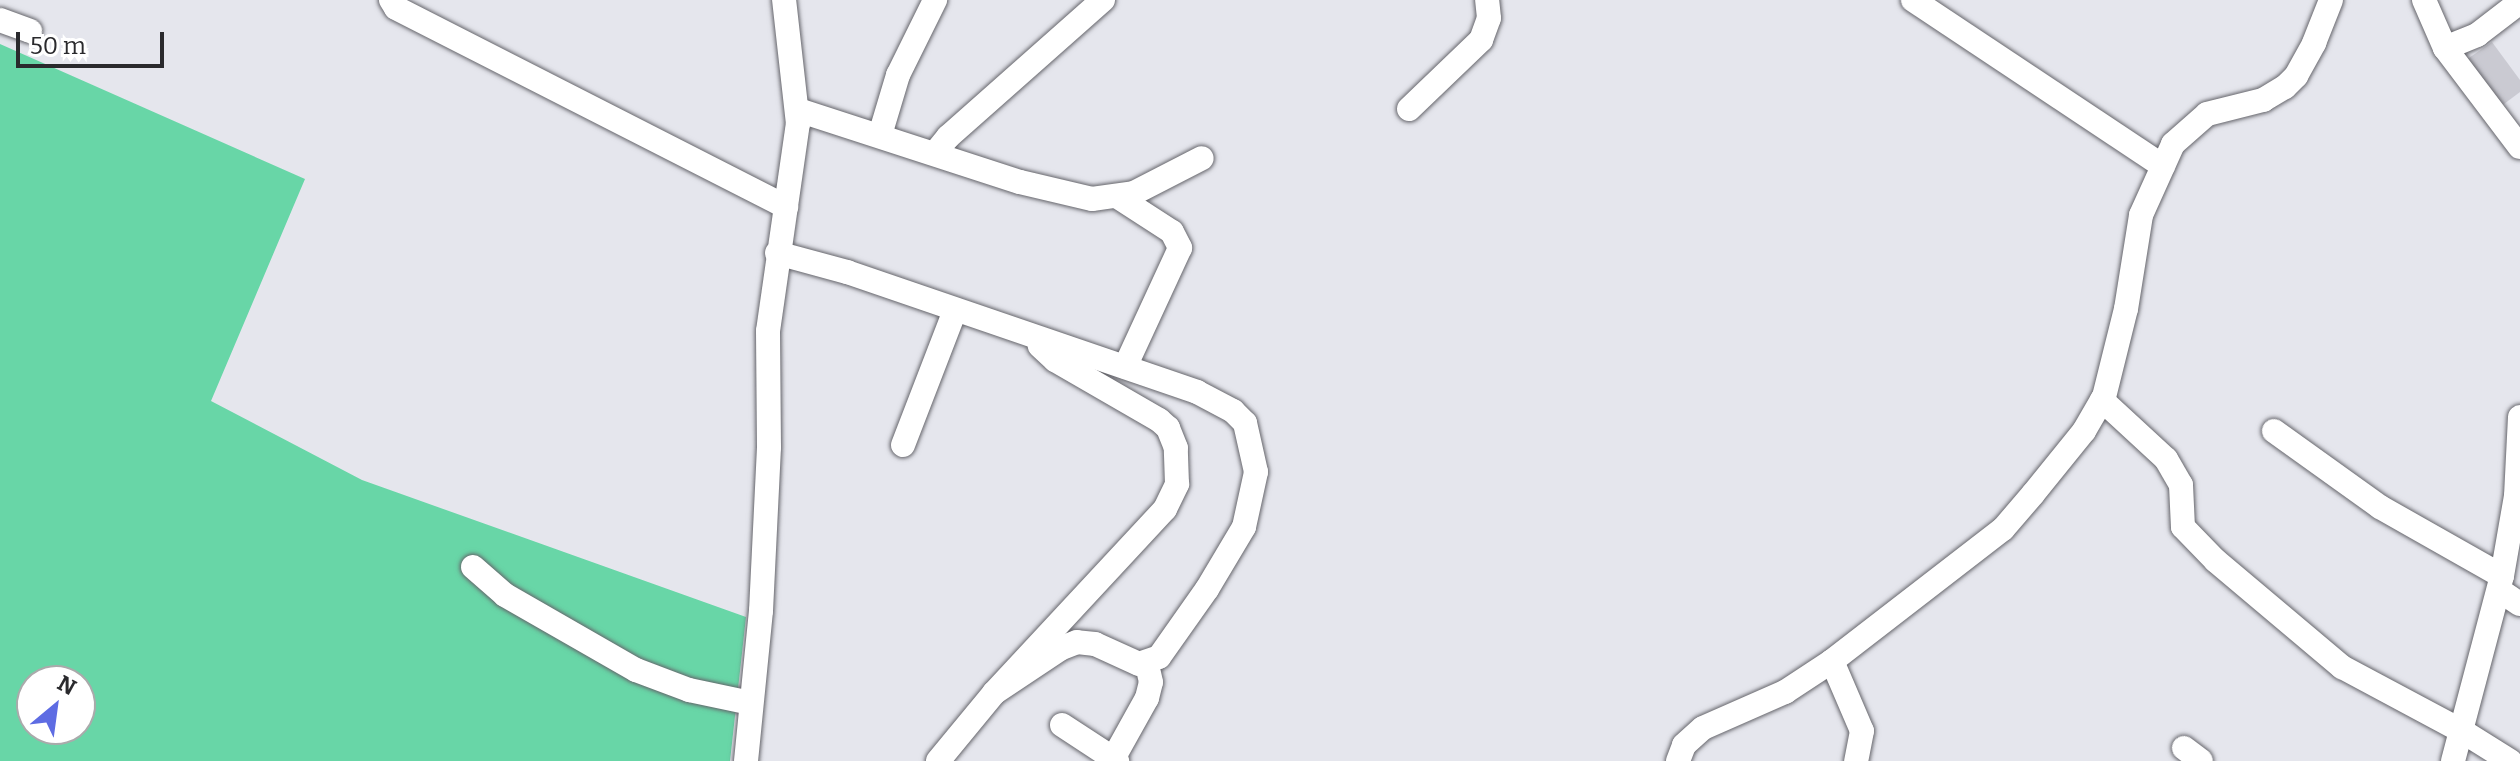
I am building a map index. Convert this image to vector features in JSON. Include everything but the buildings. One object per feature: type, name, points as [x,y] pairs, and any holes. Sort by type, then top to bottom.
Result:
[{"type":"street","points":[[391,0],[396,8],[786,207]]},
{"type":"street","points":[[746,761],[761,611],[769,447],[768,331],[798,110],[784,0]]},
{"type":"street","points":[[935,153],[993,96],[1103,0]]},
{"type":"street","points":[[1409,109],[1481,40],[1489,18],[1487,0]]},
{"type":"street","points":[[1913,0],[2163,166]]},
{"type":"street","points":[[1678,761],[1684,745],[1703,728],[1785,692],[1832,661],[2003,529],[2084,431],[2102,400],[2117,353],[2141,215],[2163,166],[2184,132],[2207,114],[2263,100],[2285,87],[2296,76],[2314,43],[2331,0]]},
{"type":"street","points":[[2424,0],[2445,48],[2520,147]]},
{"type":"street","points":[[880,135],[898,75],[929,1]]},
{"type":"street","points":[[2445,48],[2477,35],[2520,2]]},
{"type":"street","points":[[0,20],[30,31]]},
{"type":"street","points":[[798,110],[1068,196],[1118,197],[1146,188],[1202,158]]},
{"type":"street","points":[[1118,197],[1172,232],[1180,248],[1125,367]]},
{"type":"street","points":[[777,253],[847,272],[1032,339],[1197,392],[1233,411],[1245,423],[1256,472],[1244,527],[1177,635],[1159,657],[1147,664],[1130,662],[1095,644],[1077,642],[1060,649],[994,693]]},
{"type":"street","points":[[903,445],[955,310]]},
{"type":"street","points":[[938,761],[994,693],[1165,509],[1177,484],[1176,448],[1168,428],[1055,360],[1032,339]]},
{"type":"street","points":[[2102,400],[2166,459],[2181,485],[2183,527],[2216,561],[2342,667],[2462,731],[2510,761]]},
{"type":"street","points":[[2453,761],[2500,583],[2516,496],[2520,417]]},
{"type":"street","points":[[2274,431],[2380,507],[2500,583],[2520,604]]},
{"type":"street","points":[[473,567],[505,595],[636,670],[689,690],[751,703]]},
{"type":"street","points":[[1832,661],[1862,731],[1856,761]]},
{"type":"street","points":[[1062,725],[1115,760],[1147,698],[1151,682],[1147,664]]},
{"type":"green space","points":[[0,44],[305,179],[211,401],[362,480],[746,617],[730,761],[0,761]]}]
